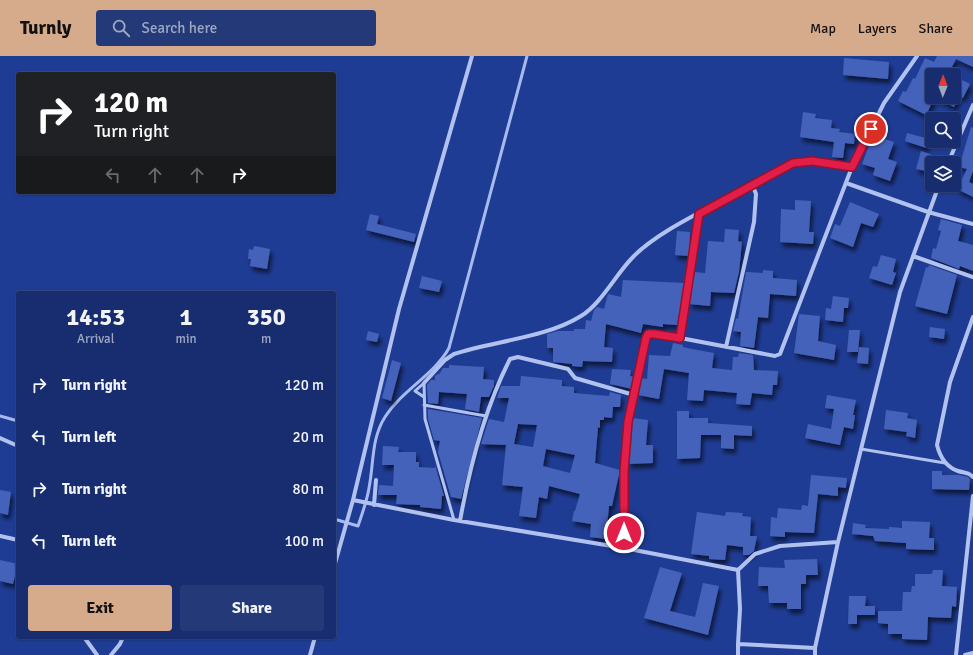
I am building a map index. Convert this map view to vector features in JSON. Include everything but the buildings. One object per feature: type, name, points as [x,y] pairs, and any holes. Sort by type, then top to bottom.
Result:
[{"type":"street","points":[[336,560],[353,500],[399,309],[472,56]]},
{"type":"street","points":[[624,548],[625,456],[628,422],[648,334],[680,338],[775,356],[780,354],[852,167],[884,103],[917,56]]},
{"type":"street","points":[[951,156],[973,106]]},
{"type":"street","points":[[424,383],[445,360],[454,354],[521,338],[583,316],[593,306],[632,257],[643,248],[699,214],[793,163],[802,161],[852,167]]},
{"type":"street","points":[[846,183],[928,212],[973,224]]},
{"type":"street","points":[[726,347],[754,222],[756,194],[752,184]]},
{"type":"street","points":[[815,655],[815,648],[838,542],[900,292],[936,192]]},
{"type":"street","points":[[680,338],[699,214]]},
{"type":"street","points":[[913,256],[973,277]]},
{"type":"street","points":[[973,317],[950,382],[937,445],[939,455],[945,463],[957,471],[970,474],[973,477]]},
{"type":"street","points":[[457,520],[471,464],[486,416],[509,361],[514,357],[568,369],[575,378],[634,395]]},
{"type":"street","points":[[0,438],[16,445]]},
{"type":"street","points":[[374,505],[376,480]]},
{"type":"street","points":[[956,655],[973,496]]},
{"type":"street","points":[[353,500],[368,504],[624,548],[738,570]]},
{"type":"street","points":[[0,536],[16,540]]},
{"type":"street","points":[[738,655],[740,609],[738,570],[755,554],[780,546],[838,542]]},
{"type":"street","points":[[85,639],[97,655]]},
{"type":"street","points":[[111,655],[122,639]]},
{"type":"street","points":[[310,655],[314,639]]},
{"type":"street","points":[[738,644],[815,648]]},
{"type":"street","points":[[965,655],[973,653]]},
{"type":"lane","points":[[424,383],[415,391],[424,398]]},
{"type":"lane","points":[[424,383],[425,419],[457,520]]},
{"type":"lane","points":[[424,405],[486,416]]},
{"type":"lane","points":[[860,449],[945,463]]},
{"type":"waterway","points":[[336,520],[358,526],[368,493],[375,443],[380,425],[392,407],[427,375],[443,358],[449,348],[527,56]]},
{"type":"waterway","points":[[0,416],[16,420]]},
{"type":"route","points":[[624,533],[624,472],[628,422],[646,338],[648,334],[680,338],[699,214],[755,182],[793,163],[812,161],[852,167],[871,129]]}]
